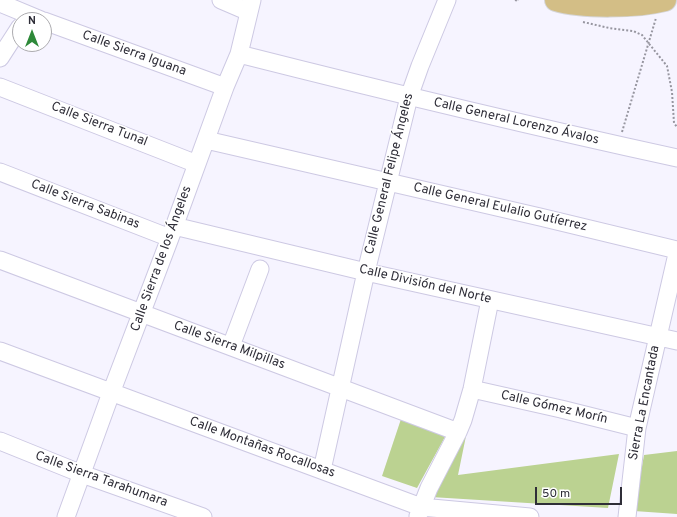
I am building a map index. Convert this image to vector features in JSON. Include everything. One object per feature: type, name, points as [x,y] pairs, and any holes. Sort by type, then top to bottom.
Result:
[{"type":"main road","points":[[556,0],[580,4],[605,5],[630,5],[663,1]]},
{"type":"street","points":[[222,0],[250,6]]},
{"type":"street","name":"Calle General Felipe Ángeles","points":[[322,470],[366,272],[409,96],[433,32],[447,0]]},
{"type":"street","points":[[0,3],[15,12]]},
{"type":"street","name":"Calle Sierra de los Ángeles","points":[[66,517],[225,87],[239,54],[250,6]]},
{"type":"street","name":"Calle Sierra Iguana","points":[[52,24],[225,87]]},
{"type":"street","points":[[0,58],[12,42]]},
{"type":"street","name":"Calle General Lorenzo Ávalos","points":[[239,54],[409,96],[677,158]]},
{"type":"street","name":"Calle Sierra Tunal","points":[[0,87],[197,164]]},
{"type":"street","name":"Calle General Eulalio Gutíerrez","points":[[206,140],[540,216],[677,250]]},
{"type":"street","name":"Calle Sierra Sabinas","points":[[0,172],[172,232]]},
{"type":"street","name":"Calle División del Norte","points":[[172,232],[366,272],[677,341]]},
{"type":"street","name":"Sierra La Encantada","points":[[627,517],[637,428],[677,254]]},
{"type":"street","name":"Calle Sierra Milpillas","points":[[0,260],[458,432]]},
{"type":"street","points":[[231,346],[258,274]]},
{"type":"street","points":[[420,512],[432,482],[458,432],[472,389],[490,300]]},
{"type":"street","name":"Calle Montañas Rocallosas","points":[[0,351],[322,470],[420,512],[530,517]]},
{"type":"street","name":"Calle Gómez Morín","points":[[472,389],[637,428]]},
{"type":"street","name":"Calle Sierra Tarahumara","points":[[0,441],[82,474],[203,517]]},
{"type":"path","points":[[618,145],[648,43],[663,1]]},
{"type":"path","points":[[580,22],[638,33],[648,43],[666,66],[672,92],[674,122],[677,127]]},
{"type":"green space","points":[[402,416],[446,435],[417,488],[382,476]]},
{"type":"green space","points":[[466,436],[458,475],[619,454],[608,508],[431,497]]},
{"type":"green space","points":[[677,451],[677,514],[634,511],[644,455]]}]
